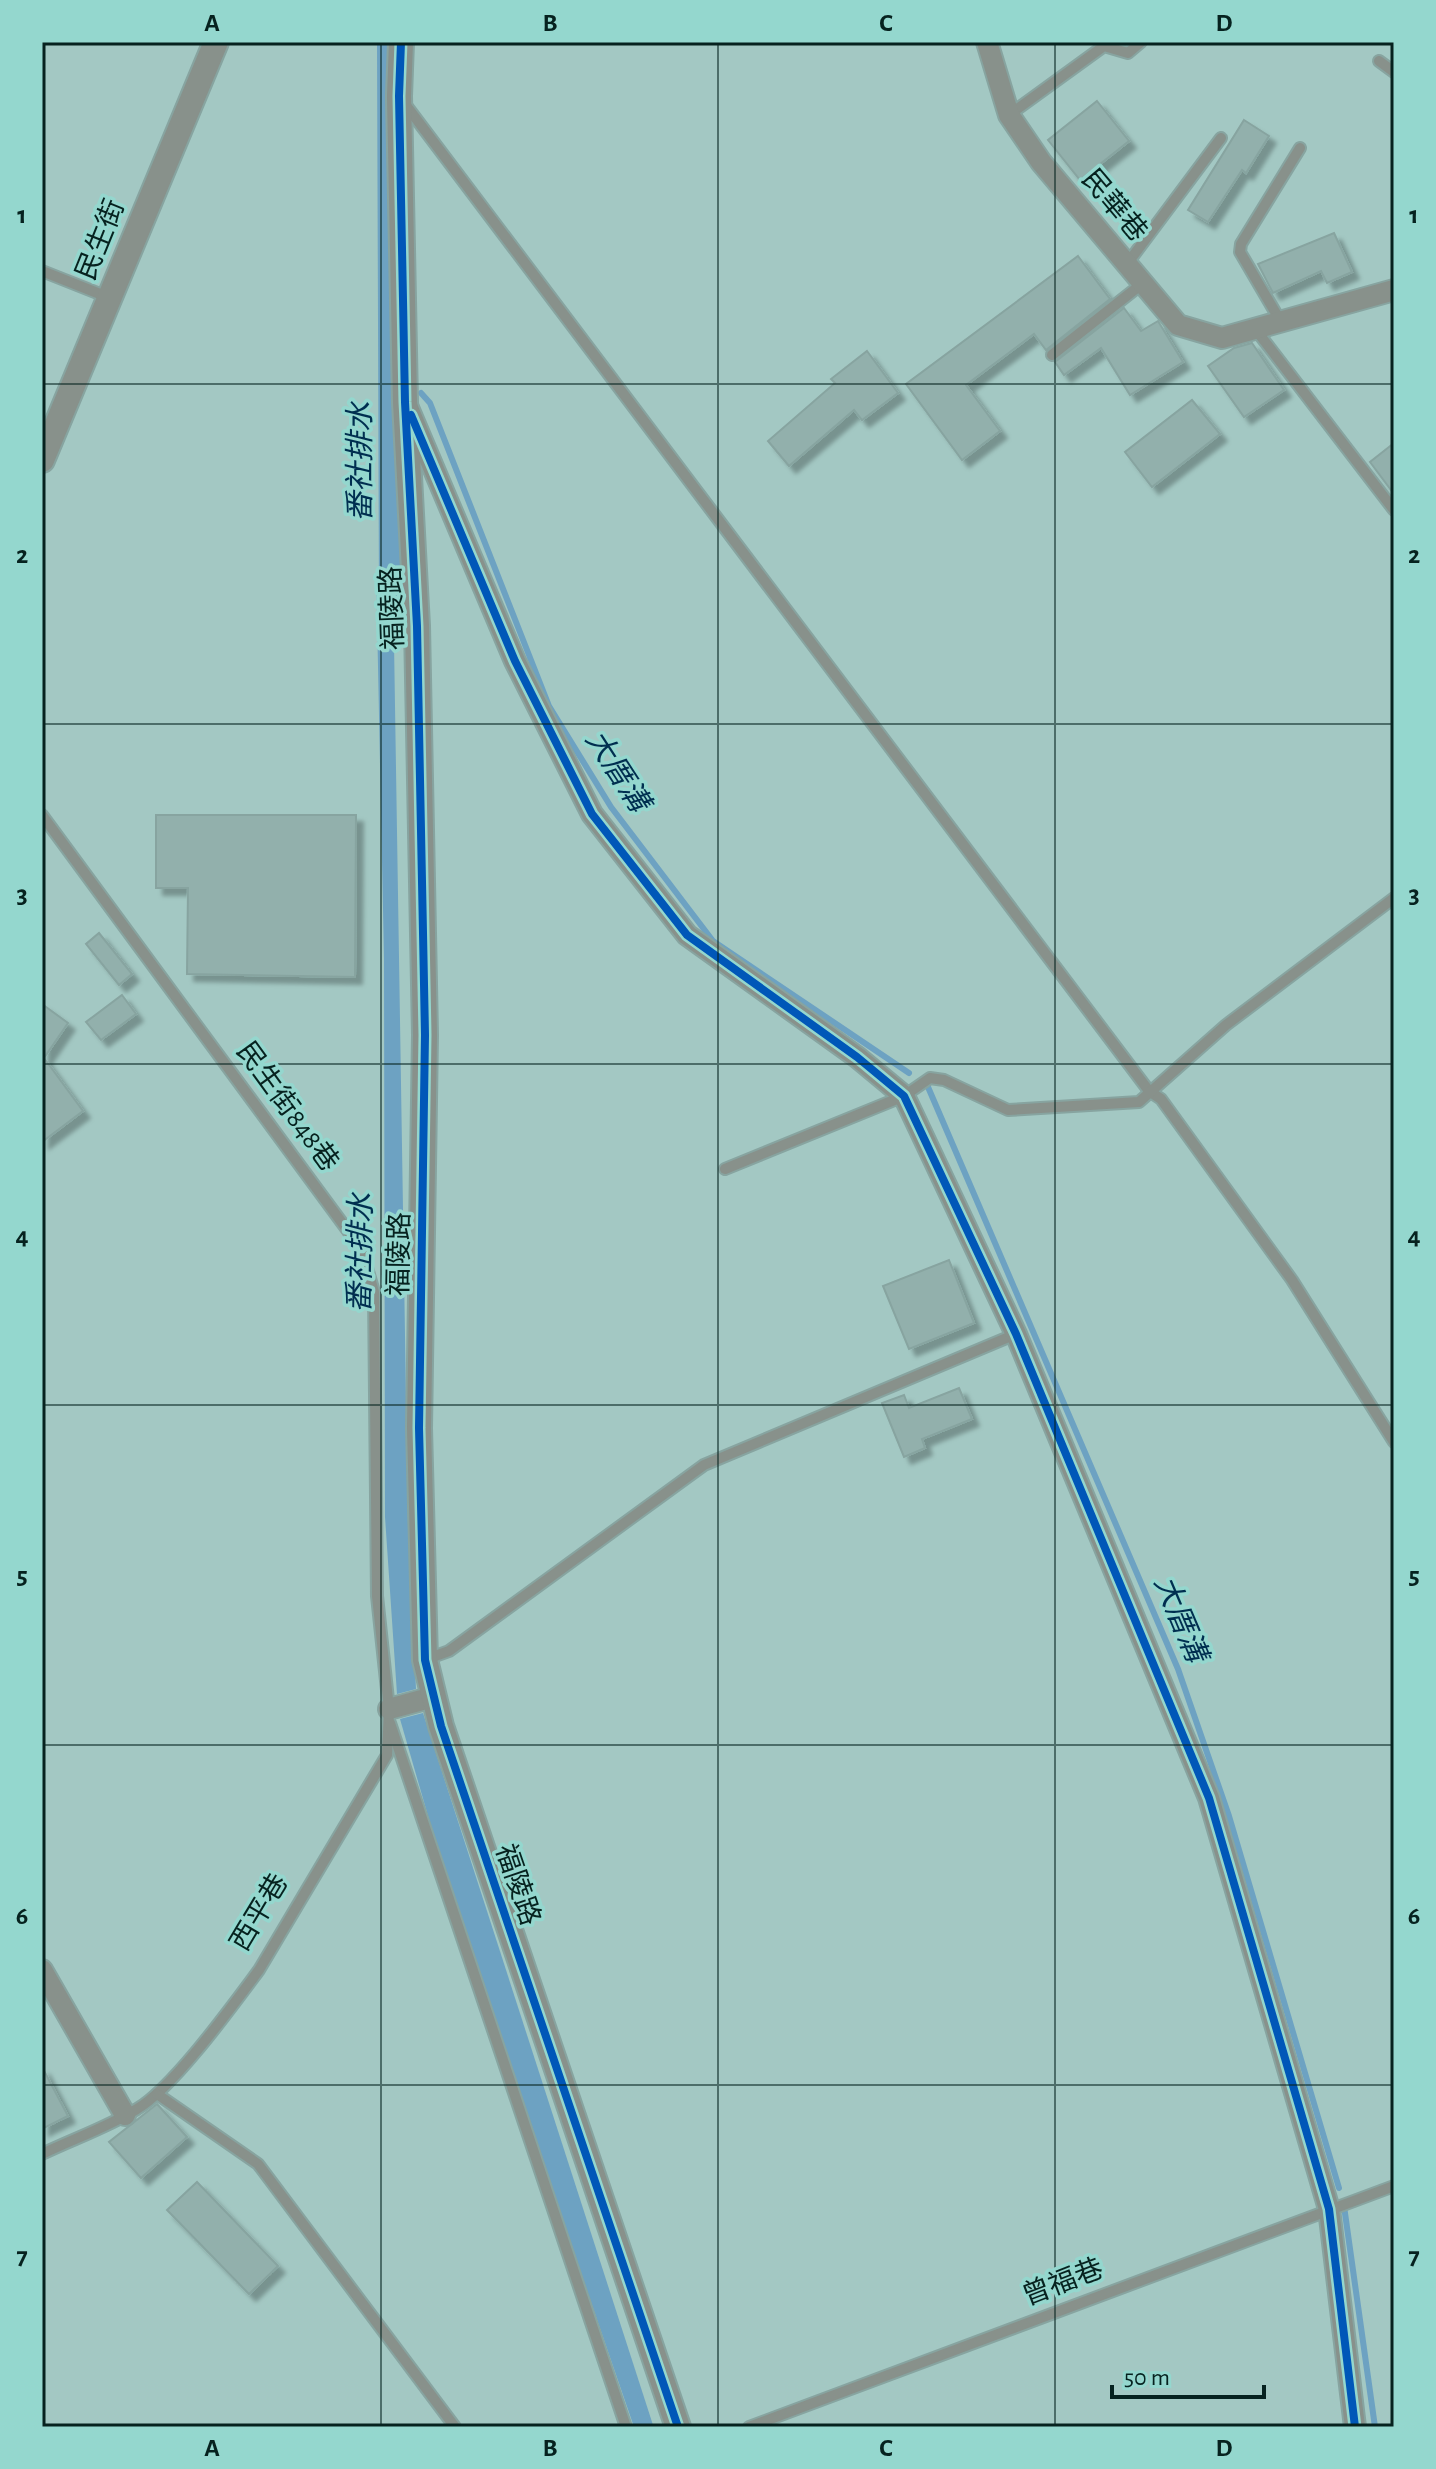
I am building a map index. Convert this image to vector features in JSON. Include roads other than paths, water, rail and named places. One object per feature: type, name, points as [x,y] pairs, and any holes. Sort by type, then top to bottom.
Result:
[{"type":"street","name":"民生街","points":[[43,456],[216,42]]},
{"type":"street","name":"福陵路","points":[[401,42],[399,96],[405,402],[417,626],[425,1035],[419,1428],[425,1660],[433,1697],[678,2427]]},
{"type":"street","name":"民華巷","points":[[987,42],[1009,115],[1041,162],[1178,325],[1222,338],[1394,290]]},
{"type":"street","points":[[405,402],[515,661],[592,814],[687,935],[857,1057],[904,1096],[1016,1334],[1209,1798],[1329,2209],[1355,2427]]},
{"type":"street","points":[[389,1714],[433,1697]]},
{"type":"street","points":[[42,1970],[125,2115]]},
{"type":"lane","points":[[1009,115],[1104,46],[1128,53],[1141,42]]},
{"type":"lane","points":[[1379,61],[1394,72]]},
{"type":"lane","points":[[399,96],[1149,1091],[1161,1099],[1292,1280],[1394,1442]]},
{"type":"lane","points":[[1127,264],[1221,138]]},
{"type":"lane","points":[[1281,322],[1240,252],[1241,244],[1300,148]]},
{"type":"lane","points":[[42,271],[110,298]]},
{"type":"lane","points":[[1052,355],[1143,283]]},
{"type":"lane","points":[[1256,330],[1394,510]]},
{"type":"lane","name":"民生街848巷","points":[[42,815],[362,1250],[374,1292],[377,1596],[389,1714]]},
{"type":"lane","points":[[725,1169],[904,1096],[930,1078],[944,1080],[1008,1110],[1139,1102],[1226,1025],[1394,898]]},
{"type":"lane","points":[[425,1660],[449,1651],[704,1465],[1016,1334]]},
{"type":"lane","points":[[389,1714],[626,2427]]},
{"type":"lane","name":"西平巷","points":[[42,2154],[125,2115],[157,2094],[259,1970],[387,1755],[389,1714]]},
{"type":"lane","points":[[157,2094],[258,2164],[455,2427]]},
{"type":"lane","name":"曾福巷","points":[[749,2427],[1394,2186]]},
{"type":"water","points":[[376,569],[393,580],[408,1524],[416,1689],[397,1694],[385,1517],[384,958]]},
{"type":"water","points":[[423,1713],[653,2425],[634,2427],[452,1899],[400,1719]]},
{"type":"waterway","name":"番社排水","points":[[388,42],[390,604]]},
{"type":"waterway","name":"大厝溝","points":[[421,393],[430,403],[549,706],[611,807],[713,941],[909,1073]]},
{"type":"waterway","name":"大厝溝","points":[[928,1087],[1178,1669],[1229,1816],[1339,2188]]},
{"type":"waterway","name":"大厝溝","points":[[1344,2206],[1375,2427]]}]
